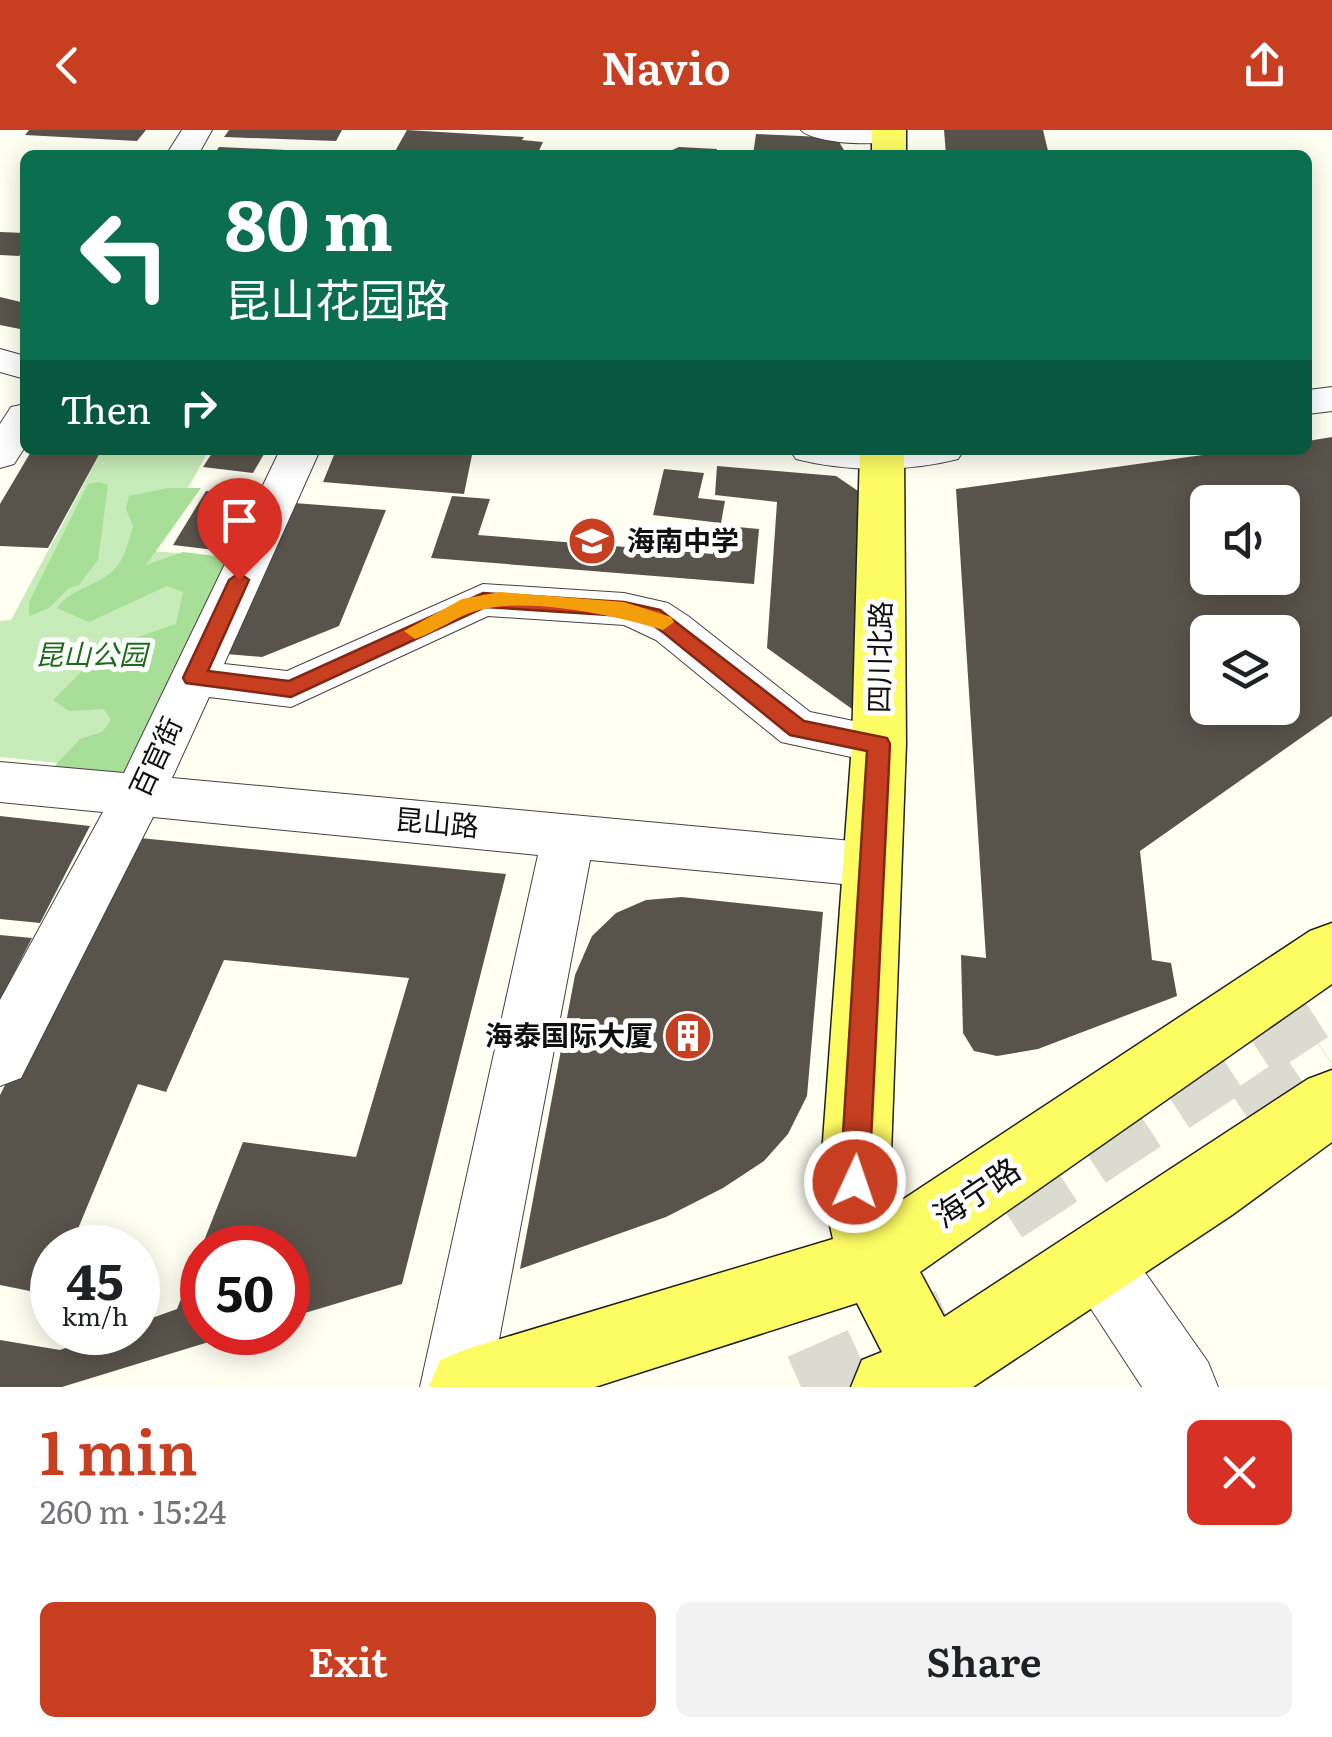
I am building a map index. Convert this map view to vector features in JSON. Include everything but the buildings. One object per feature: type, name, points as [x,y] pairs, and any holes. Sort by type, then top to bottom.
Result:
[{"type":"main road","name":"四川北路","points":[[882,455],[879,744],[855,1182],[874,1261],[918,1381]]},
{"type":"main road","name":"海宁路","points":[[467,1387],[762,1300],[874,1261],[955,1210],[1332,950]]},
{"type":"main road","points":[[918,1381],[1332,1102]]},
{"type":"street","points":[[816,130],[889,140]]},
{"type":"street","points":[[0,455],[20,424]]},
{"type":"street","name":"百官街","points":[[0,1058],[138,797],[298,455]]},
{"type":"street","points":[[194,678],[291,689],[483,600],[624,609],[652,615],[672,628],[798,729],[879,744]]},
{"type":"street","name":"昆山路","points":[[0,782],[874,865]]},
{"type":"street","points":[[455,1387],[569,834]]},
{"type":"street","points":[[1097,1260],[1182,1387]]},
{"type":"green space","name":"昆山公园","points":[[99,455],[206,455],[153,551],[234,558],[107,768],[0,757],[0,621],[11,620]]},
{"type":"green space","points":[[88,484],[108,485],[98,560],[79,585],[69,588],[49,608],[29,616],[29,602]]},
{"type":"green space","points":[[168,488],[201,488],[146,565],[183,552],[240,559],[128,770],[96,779],[51,770],[80,739],[102,732],[111,720],[104,709],[69,711],[53,700],[105,648],[176,624],[183,592],[167,586],[89,622],[57,608],[70,595],[104,578],[121,561],[133,526],[126,509],[129,496]]},
{"type":"tunnel","points":[[1004,1210],[1332,995]]},
{"type":"tunnel","points":[[1249,1120],[1332,1063]]},
{"type":"tunnel","points":[[801,1387],[949,1321]]},
{"type":"slow traffic","points":[[415,631],[470,604],[500,599],[624,609],[652,615],[663,622]]},
{"type":"place","name":"海南中学","points":[[592,541]]},
{"type":"place","name":"海泰国际大厦","points":[[688,1036]]},
{"type":"route","points":[[239,580],[194,678],[291,689],[483,600],[624,609],[652,615],[672,628],[798,729],[829,738],[879,744],[855,1182]]}]
